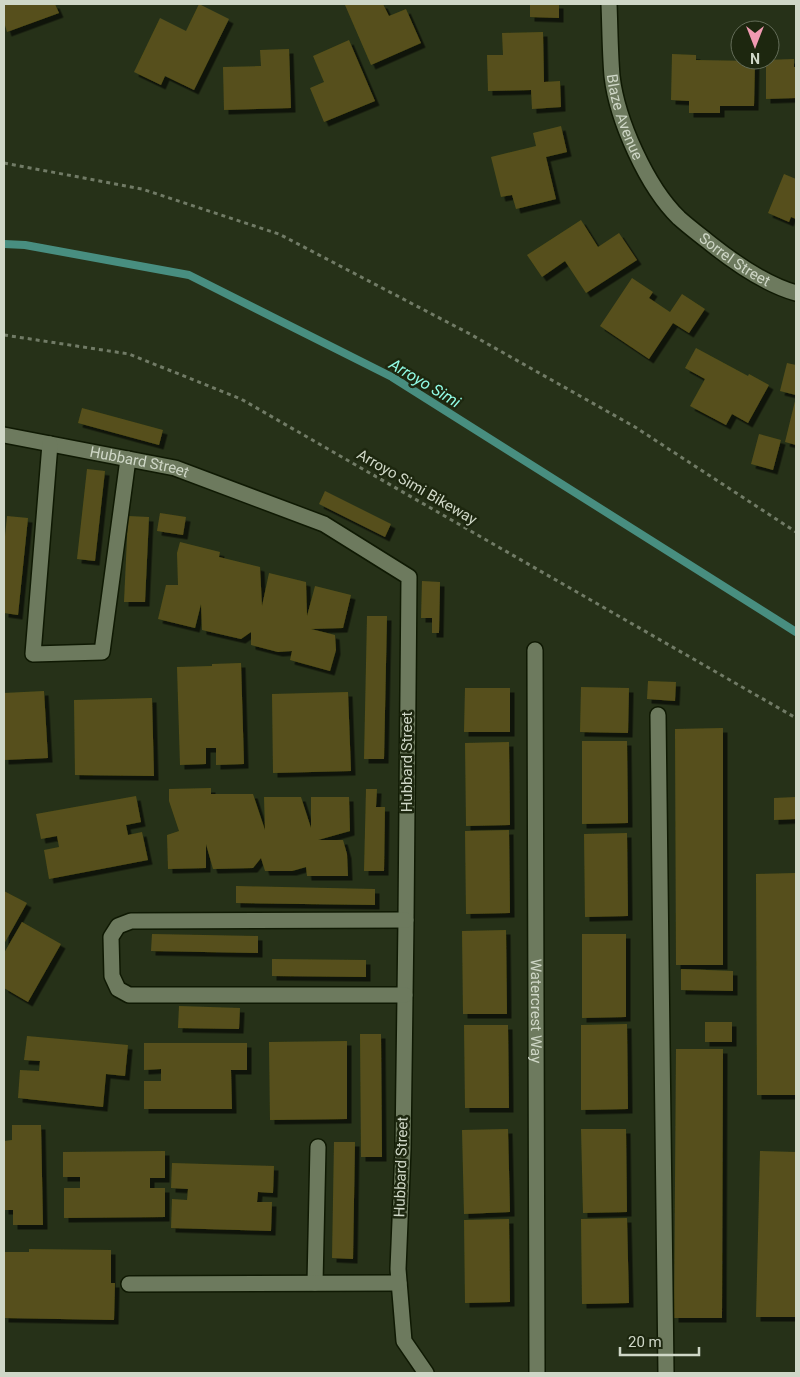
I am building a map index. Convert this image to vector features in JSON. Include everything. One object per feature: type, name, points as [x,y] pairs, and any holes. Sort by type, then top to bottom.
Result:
[{"type":"street","name":"Blaze Avenue","points":[[609,4],[612,77],[621,117],[633,147],[653,184],[678,217]]},
{"type":"street","name":"Sorrel Street","points":[[678,217],[725,255],[781,289],[796,293]]},
{"type":"street","name":"Hubbard Street","points":[[4,435],[175,468],[324,524],[409,577],[405,996],[398,1269],[404,1341],[426,1373]]},
{"type":"street","points":[[50,444],[34,654],[102,652],[128,459]]},
{"type":"street","name":"Watercrest Way","points":[[535,650],[537,1373]]},
{"type":"street","points":[[658,715],[666,1373]]},
{"type":"street","points":[[405,996],[130,995],[118,988],[112,976],[111,938],[118,926],[131,921],[406,920]]},
{"type":"street","points":[[315,1283],[318,1147]]},
{"type":"street","points":[[129,1284],[399,1283]]},
{"type":"path","points":[[4,163],[142,189],[279,234],[470,334],[635,427],[796,532]]},
{"type":"path","name":"Arroyo Simi Bikeway","points":[[4,335],[129,354],[241,399],[796,718]]},
{"type":"building","points":[[4,4],[55,4],[59,13],[7,32],[4,22]]},
{"type":"building","points":[[199,4],[229,19],[194,90],[165,76],[161,85],[134,72],[160,18],[186,31]]},
{"type":"building","points":[[383,4],[389,16],[406,9],[421,43],[371,65],[345,5]]},
{"type":"building","points":[[530,4],[559,4],[559,18],[530,17]]},
{"type":"building","points":[[543,32],[544,82],[560,81],[561,107],[532,109],[531,90],[488,91],[487,55],[503,55],[502,33]]},
{"type":"building","points":[[349,40],[375,101],[324,122],[310,88],[324,82],[313,56]]},
{"type":"building","points":[[289,49],[291,108],[224,110],[223,67],[261,66],[260,50]]},
{"type":"building","points":[[672,54],[696,55],[696,60],[730,61],[730,70],[755,70],[754,106],[720,106],[720,113],[689,113],[689,101],[671,100]]},
{"type":"building","points":[[794,59],[794,67],[796,67],[796,98],[766,99],[766,70],[780,70],[780,60]]},
{"type":"building","points":[[561,126],[567,152],[546,157],[556,199],[516,209],[512,195],[501,197],[491,157],[536,146],[533,133]]},
{"type":"building","points":[[784,174],[796,179],[796,219],[791,217],[789,222],[768,213]]},
{"type":"building","points":[[581,220],[598,247],[619,233],[637,260],[586,293],[565,261],[542,277],[527,255]]},
{"type":"building","points":[[632,278],[653,292],[649,298],[670,312],[682,294],[705,309],[689,333],[673,323],[649,359],[600,326]]},
{"type":"building","points":[[696,348],[769,385],[748,423],[732,414],[726,425],[690,406],[705,379],[685,368]]},
{"type":"building","points":[[787,363],[796,365],[796,395],[780,391]]},
{"type":"building","points":[[796,397],[796,445],[785,442]]},
{"type":"building","points":[[82,408],[163,430],[159,445],[78,423]]},
{"type":"building","points":[[759,434],[781,440],[773,470],[751,464]]},
{"type":"building","points":[[87,469],[105,471],[95,561],[77,559]]},
{"type":"building","points":[[325,491],[391,524],[385,537],[319,504]]},
{"type":"building","points":[[160,513],[186,517],[183,535],[157,531]]},
{"type":"building","points":[[7,516],[28,518],[18,615],[4,613],[4,546]]},
{"type":"building","points":[[128,516],[149,517],[145,602],[124,602]]},
{"type":"building","points":[[180,542],[220,552],[219,557],[260,567],[262,606],[269,573],[306,582],[307,616],[315,586],[351,595],[343,628],[311,629],[335,635],[336,650],[330,671],[290,660],[292,651],[278,652],[251,645],[251,632],[241,639],[202,630],[201,604],[195,628],[158,619],[166,585],[178,585],[177,553]]},
{"type":"building","points":[[422,581],[440,582],[439,633],[432,633],[432,618],[421,618]]},
{"type":"building","points":[[367,616],[387,616],[384,759],[364,759]]},
{"type":"building","points":[[241,663],[244,764],[216,765],[216,748],[206,748],[206,764],[180,765],[177,667]]},
{"type":"building","points":[[648,681],[676,682],[675,701],[647,699]]},
{"type":"building","points":[[581,687],[629,688],[628,733],[580,732]]},
{"type":"building","points":[[465,688],[510,688],[510,732],[464,732]]},
{"type":"building","points":[[44,691],[48,758],[4,760],[4,693]]},
{"type":"building","points":[[348,692],[351,771],[273,773],[272,694]]},
{"type":"building","points":[[152,698],[154,776],[75,775],[74,700]]},
{"type":"building","points":[[723,728],[723,965],[676,965],[675,729]]},
{"type":"building","points":[[582,741],[627,741],[628,823],[582,824]]},
{"type":"building","points":[[509,742],[510,825],[466,826],[465,743]]},
{"type":"building","points":[[211,788],[211,794],[253,794],[265,830],[264,797],[301,797],[311,828],[311,797],[349,797],[350,831],[318,840],[343,840],[347,854],[348,876],[307,876],[306,867],[292,871],[265,871],[261,858],[253,868],[213,869],[206,844],[206,868],[168,869],[167,835],[179,831],[169,801],[169,789]]},
{"type":"building","points":[[366,789],[377,789],[376,807],[385,807],[384,871],[364,871]]},
{"type":"building","points":[[136,796],[141,822],[126,825],[128,835],[142,832],[148,860],[49,879],[44,850],[59,847],[57,836],[41,839],[36,814]]},
{"type":"building","points":[[796,797],[796,819],[774,820],[774,798]]},
{"type":"building","points":[[509,830],[510,913],[466,914],[465,831]]},
{"type":"building","points":[[627,833],[628,916],[585,917],[584,834]]},
{"type":"building","points":[[796,873],[796,1095],[757,1095],[756,874]]},
{"type":"building","points":[[236,886],[375,889],[375,905],[236,903]]},
{"type":"building","points":[[4,891],[27,903],[4,944]]},
{"type":"building","points":[[22,922],[61,944],[28,1002],[4,988],[4,953]]},
{"type":"building","points":[[506,930],[507,1014],[463,1014],[462,931]]},
{"type":"building","points":[[152,934],[258,936],[258,953],[151,951]]},
{"type":"building","points":[[582,934],[626,934],[626,1017],[582,1018]]},
{"type":"building","points":[[272,959],[366,960],[366,977],[272,976]]},
{"type":"building","points":[[681,969],[733,971],[733,991],[681,990]]},
{"type":"building","points":[[179,1006],[240,1008],[239,1029],[178,1028]]},
{"type":"building","points":[[705,1022],[732,1022],[732,1042],[705,1042]]},
{"type":"building","points":[[627,1024],[628,1109],[581,1110],[581,1025]]},
{"type":"building","points":[[464,1025],[508,1025],[509,1108],[465,1108]]},
{"type":"building","points":[[360,1034],[381,1034],[382,1157],[361,1157]]},
{"type":"building","points":[[27,1036],[128,1045],[125,1076],[106,1074],[103,1107],[18,1098],[20,1070],[39,1071],[40,1061],[24,1060]]},
{"type":"building","points":[[347,1041],[347,1119],[270,1120],[269,1042]]},
{"type":"building","points":[[144,1043],[247,1043],[247,1070],[231,1070],[232,1109],[144,1109],[144,1081],[161,1081],[161,1069],[144,1070]]},
{"type":"building","points":[[676,1049],[723,1049],[722,1318],[674,1318]]},
{"type":"building","points":[[12,1125],[41,1125],[43,1225],[13,1225],[13,1210],[4,1210],[4,1141],[12,1140]]},
{"type":"building","points":[[508,1129],[510,1212],[464,1214],[462,1130]]},
{"type":"building","points":[[581,1129],[626,1129],[627,1212],[583,1213]]},
{"type":"building","points":[[334,1142],[355,1142],[353,1259],[332,1258]]},
{"type":"building","points":[[165,1151],[165,1178],[150,1178],[150,1188],[165,1188],[165,1217],[64,1218],[64,1188],[80,1188],[80,1177],[63,1177],[63,1152]]},
{"type":"building","points":[[760,1151],[796,1152],[796,1317],[756,1317]]},
{"type":"building","points":[[172,1163],[274,1166],[273,1193],[258,1192],[257,1202],[272,1202],[271,1231],[171,1228],[172,1199],[187,1200],[188,1189],[171,1188]]},
{"type":"building","points":[[627,1218],[629,1303],[582,1304],[581,1219]]},
{"type":"building","points":[[509,1219],[510,1302],[465,1303],[464,1220]]},
{"type":"building","points":[[29,1249],[111,1250],[111,1283],[115,1283],[114,1320],[4,1318],[4,1252],[29,1252]]},
{"type":"waterway","name":"Arroyo Simi","points":[[4,244],[25,245],[189,275],[392,377],[796,632]]}]
